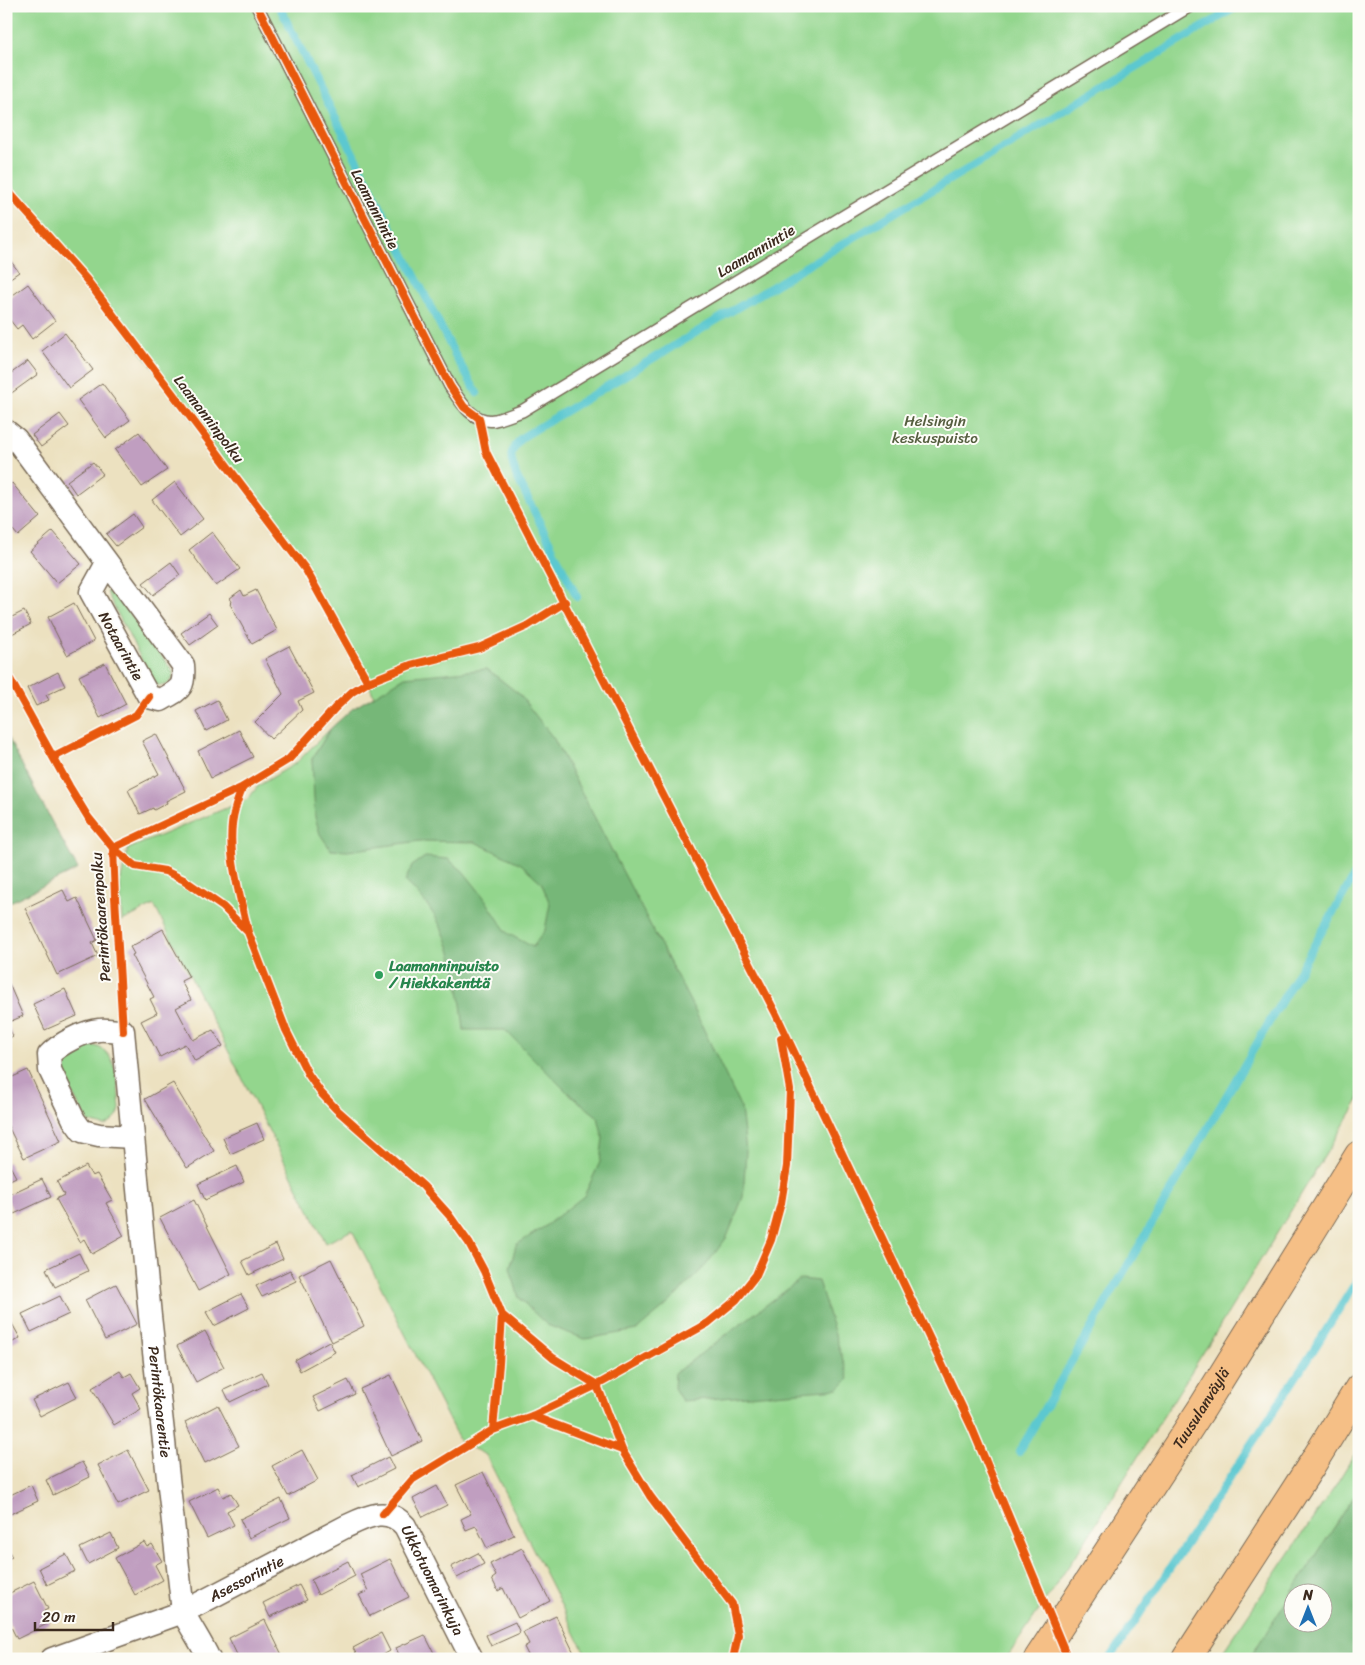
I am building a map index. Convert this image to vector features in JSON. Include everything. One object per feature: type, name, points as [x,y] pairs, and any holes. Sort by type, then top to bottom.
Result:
[{"type":"highway","name":"Tuusulanväylä","points":[[1038,1659],[1202,1408],[1359,1155]]},
{"type":"highway","points":[[1186,1659],[1311,1466],[1359,1388]]},
{"type":"street","name":"Notaarintie","points":[[6,431],[16,439],[183,665],[184,678],[180,689],[161,700],[149,697],[91,592],[107,563]]},
{"type":"street","name":"Perintökaarentie","points":[[132,1137],[99,1135],[82,1131],[74,1120],[50,1070],[49,1054],[57,1046],[98,1030],[123,1031],[150,1316],[183,1612],[192,1630],[200,1638],[210,1659]]},
{"type":"street","name":"Asessorintie","points":[[52,1659],[183,1612],[345,1526],[368,1517],[383,1514]]},
{"type":"street","name":"Ukkotuomarinkuja","points":[[383,1514],[399,1518],[405,1526],[472,1659]]},
{"type":"lane","name":"Laamannintie","points":[[256,6],[450,386],[464,407],[479,418],[493,420],[522,411],[1190,6]]},
{"type":"green space","name":"Helsingin keskuspuisto","points":[[6,6],[1359,6],[1359,1100],[1084,1543],[1006,1659],[588,1659],[486,1455],[460,1442],[352,1230],[326,1243],[154,905],[122,921],[120,883],[128,849],[248,799],[258,786],[296,763],[331,728],[312,759],[313,771],[377,704],[368,682],[306,570],[86,279],[6,189]]},
{"type":"green space","points":[[110,589],[173,671],[173,678],[167,685],[158,685],[153,682],[108,595],[107,591]]},
{"type":"green space","points":[[487,669],[519,694],[554,739],[695,1011],[741,1108],[746,1151],[743,1197],[727,1237],[706,1265],[667,1305],[637,1330],[585,1339],[547,1325],[519,1298],[510,1268],[516,1245],[544,1227],[584,1196],[600,1162],[603,1138],[598,1117],[567,1092],[505,1030],[464,1030],[455,967],[443,931],[421,897],[405,881],[412,866],[425,857],[448,859],[463,871],[483,896],[507,933],[533,947],[545,930],[550,904],[541,882],[521,864],[475,842],[420,841],[348,851],[331,850],[320,834],[315,817],[312,759],[331,728],[352,709],[405,677]]},
{"type":"green space","points":[[6,734],[78,869],[6,904]]},
{"type":"green space","points":[[91,1045],[100,1048],[107,1054],[112,1061],[117,1079],[120,1108],[115,1119],[105,1126],[88,1122],[60,1071],[64,1060],[70,1052],[79,1047]]},
{"type":"green space","points":[[801,1279],[818,1281],[849,1379],[839,1389],[682,1401],[674,1388],[675,1373]]},
{"type":"green space","points":[[1359,1447],[1359,1659],[1218,1659],[1335,1486]]},
{"type":"green space","points":[[1359,1489],[1359,1659],[1249,1659],[1282,1608],[1282,1632],[1332,1632],[1332,1582],[1299,1582]]},
{"type":"building","points":[[6,255],[19,272],[6,281]]},
{"type":"building","points":[[28,284],[55,321],[32,339],[22,325],[17,329],[6,315],[11,310],[6,300]]},
{"type":"building","points":[[65,333],[93,370],[69,388],[42,351]]},
{"type":"building","points":[[28,361],[38,374],[6,397],[6,377]]},
{"type":"building","points":[[102,383],[130,420],[106,438],[78,400]]},
{"type":"building","points":[[60,414],[69,426],[41,447],[32,435]]},
{"type":"building","points":[[139,432],[167,470],[142,487],[115,450]]},
{"type":"building","points":[[93,462],[103,474],[76,494],[67,481]]},
{"type":"building","points":[[175,482],[203,519],[180,537],[152,500]]},
{"type":"building","points":[[12,483],[40,517],[18,536],[13,530],[8,534],[6,531],[6,488]]},
{"type":"building","points":[[133,514],[142,527],[116,546],[106,534]]},
{"type":"building","points":[[53,531],[81,564],[57,583],[30,551]]},
{"type":"building","points":[[212,532],[240,569],[216,586],[189,550]]},
{"type":"building","points":[[171,562],[180,575],[153,595],[143,583]]},
{"type":"building","points":[[241,590],[244,596],[256,590],[277,630],[252,644],[230,604],[232,602],[230,598]]},
{"type":"building","points":[[74,603],[94,641],[67,655],[48,617]]},
{"type":"building","points":[[24,611],[31,624],[6,637],[6,620]]},
{"type":"building","points":[[209,613],[218,625],[190,645],[181,633]]},
{"type":"building","points":[[289,646],[314,693],[298,701],[302,710],[271,739],[255,722],[283,694],[265,659]]},
{"type":"building","points":[[105,663],[126,704],[100,718],[79,676]]},
{"type":"building","points":[[58,672],[65,686],[46,695],[49,700],[36,706],[27,688]]},
{"type":"building","points":[[217,700],[227,720],[206,731],[196,711]]},
{"type":"building","points":[[239,730],[253,757],[211,778],[198,751]]},
{"type":"building","points":[[156,734],[186,791],[166,801],[167,803],[154,810],[153,808],[140,814],[128,790],[159,774],[142,741]]},
{"type":"building","points":[[63,890],[69,902],[77,898],[97,940],[92,943],[98,956],[57,975],[25,908]]},
{"type":"building","points":[[163,929],[189,977],[181,981],[191,1000],[176,1008],[193,1040],[213,1030],[223,1046],[195,1061],[185,1044],[160,1057],[141,1021],[157,1013],[150,999],[154,997],[132,955],[134,954],[130,947]]},
{"type":"building","points":[[9,984],[23,1016],[9,1022],[6,1015],[6,985]]},
{"type":"building","points":[[65,989],[77,1016],[45,1030],[33,1004]]},
{"type":"building","points":[[6,1023],[13,1036],[6,1040]]},
{"type":"building","points":[[28,1070],[61,1141],[24,1158],[6,1122],[6,1080]]},
{"type":"building","points":[[173,1083],[214,1151],[187,1168],[145,1099]]},
{"type":"building","points":[[257,1123],[264,1139],[230,1154],[223,1138]]},
{"type":"building","points":[[8,1162],[16,1177],[6,1182],[6,1163]]},
{"type":"building","points":[[86,1166],[92,1176],[97,1174],[112,1200],[106,1203],[124,1236],[92,1254],[84,1239],[80,1242],[56,1199],[64,1195],[57,1182]]},
{"type":"building","points":[[237,1166],[244,1182],[205,1200],[198,1184]]},
{"type":"building","points":[[42,1179],[51,1197],[14,1214],[6,1196]]},
{"type":"building","points":[[194,1200],[231,1274],[198,1291],[160,1218]]},
{"type":"building","points":[[276,1244],[283,1259],[249,1275],[242,1261]]},
{"type":"building","points":[[79,1253],[88,1271],[55,1287],[46,1269]]},
{"type":"building","points":[[331,1259],[364,1326],[332,1342],[299,1275]]},
{"type":"building","points":[[290,1270],[296,1281],[262,1297],[256,1286]]},
{"type":"building","points":[[116,1284],[137,1324],[105,1340],[85,1300]]},
{"type":"building","points":[[241,1294],[249,1308],[214,1326],[206,1312]]},
{"type":"building","points":[[60,1296],[69,1314],[31,1332],[22,1314]]},
{"type":"building","points":[[10,1320],[20,1338],[6,1346],[6,1321]]},
{"type":"building","points":[[205,1331],[224,1367],[196,1382],[177,1346]]},
{"type":"building","points":[[329,1341],[335,1352],[300,1371],[295,1360]]},
{"type":"building","points":[[120,1371],[124,1377],[131,1373],[140,1388],[132,1393],[141,1409],[114,1425],[92,1388]]},
{"type":"building","points":[[262,1372],[268,1384],[230,1402],[224,1390]]},
{"type":"building","points":[[391,1375],[422,1441],[391,1456],[360,1389]]},
{"type":"building","points":[[348,1380],[355,1394],[320,1411],[313,1397]]},
{"type":"building","points":[[69,1382],[77,1397],[40,1416],[32,1400]]},
{"type":"building","points":[[218,1405],[239,1446],[205,1463],[185,1422]]},
{"type":"building","points":[[128,1450],[149,1490],[118,1505],[98,1465]]},
{"type":"building","points":[[302,1450],[318,1480],[288,1496],[272,1466]]},
{"type":"building","points":[[388,1457],[394,1469],[358,1487],[352,1475]]},
{"type":"building","points":[[82,1462],[90,1477],[53,1495],[46,1480]]},
{"type":"building","points":[[483,1472],[514,1535],[487,1548],[476,1526],[466,1530],[461,1519],[471,1514],[456,1485]]},
{"type":"building","points":[[31,1485],[38,1501],[6,1516],[6,1497]]},
{"type":"building","points":[[437,1486],[447,1505],[423,1517],[413,1499]]},
{"type":"building","points":[[218,1487],[223,1497],[231,1493],[238,1505],[227,1511],[234,1525],[207,1538],[189,1502]]},
{"type":"building","points":[[281,1499],[290,1518],[249,1538],[240,1519]]},
{"type":"building","points":[[111,1533],[118,1548],[88,1564],[80,1548]]},
{"type":"building","points":[[144,1542],[147,1547],[152,1544],[162,1561],[155,1565],[163,1580],[135,1595],[115,1558]]},
{"type":"building","points":[[6,1546],[12,1557],[6,1560]]},
{"type":"building","points":[[522,1548],[550,1601],[518,1618],[503,1588],[498,1591],[492,1579],[496,1576],[490,1564]]},
{"type":"building","points":[[478,1553],[484,1564],[457,1578],[451,1567]]},
{"type":"building","points":[[66,1554],[75,1571],[47,1585],[39,1568]]},
{"type":"building","points":[[390,1559],[409,1597],[370,1616],[359,1595],[368,1591],[360,1574]]},
{"type":"building","points":[[348,1561],[355,1576],[318,1595],[311,1580]]},
{"type":"building","points":[[34,1581],[48,1609],[44,1611],[49,1623],[17,1639],[6,1617],[6,1610],[9,1609],[6,1603],[6,1595]]},
{"type":"building","points":[[299,1585],[307,1600],[270,1617],[263,1603]]},
{"type":"building","points":[[556,1616],[577,1659],[536,1659],[535,1657],[530,1659],[524,1647],[529,1644],[523,1632]]},
{"type":"building","points":[[265,1620],[284,1659],[239,1659],[229,1638]]},
{"type":"building","points":[[515,1622],[520,1633],[491,1646],[486,1635]]},
{"type":"building","points":[[381,1633],[390,1651],[376,1659],[359,1659],[353,1648]]},
{"type":"building","points":[[425,1635],[437,1659],[401,1659],[396,1648]]},
{"type":"waterway","points":[[279,6],[456,357],[477,393]]},
{"type":"waterway","points":[[577,597],[516,475],[511,455],[521,438],[1238,6]]},
{"type":"waterway","points":[[1019,1452],[1359,868]]},
{"type":"waterway","points":[[1110,1659],[1308,1359],[1359,1277]]},
{"type":"cycle path","points":[[257,6],[450,386],[464,407],[479,418],[486,452],[776,1014],[972,1428],[1068,1659]]},
{"type":"cycle path","name":"Laamanninpolku","points":[[6,189],[86,279],[306,570],[368,682]]},
{"type":"cycle path","name":"Perintökaarenpolku","points":[[493,1430],[502,1315],[484,1271],[469,1243],[449,1215],[423,1186],[336,1109],[321,1093],[308,1074],[286,1030],[248,932],[223,907],[184,880],[165,871],[135,866],[113,848],[243,787],[289,759],[335,708],[352,692],[368,682],[411,665],[479,648],[527,626],[565,602]]},
{"type":"cycle path","name":"Perintökaarenpolku","points":[[6,672],[69,786],[88,817],[113,848],[123,1031]]},
{"type":"cycle path","points":[[54,757],[136,715],[149,697]]},
{"type":"cycle path","points":[[243,787],[235,809],[231,839],[234,871],[248,932]]},
{"type":"cycle path","points":[[383,1514],[413,1479],[493,1430],[532,1416],[597,1385],[708,1323],[736,1300],[756,1275],[771,1240],[781,1203],[787,1166],[790,1090],[781,1038]]},
{"type":"cycle path","points":[[502,1315],[553,1358],[597,1385],[622,1450],[650,1496],[732,1604],[738,1635],[733,1659]]},
{"type":"cycle path","points":[[532,1416],[622,1450]]},
{"type":"place","name":"Laamanninpuisto / Hiekkakenttä","points":[[379,975]]}]
